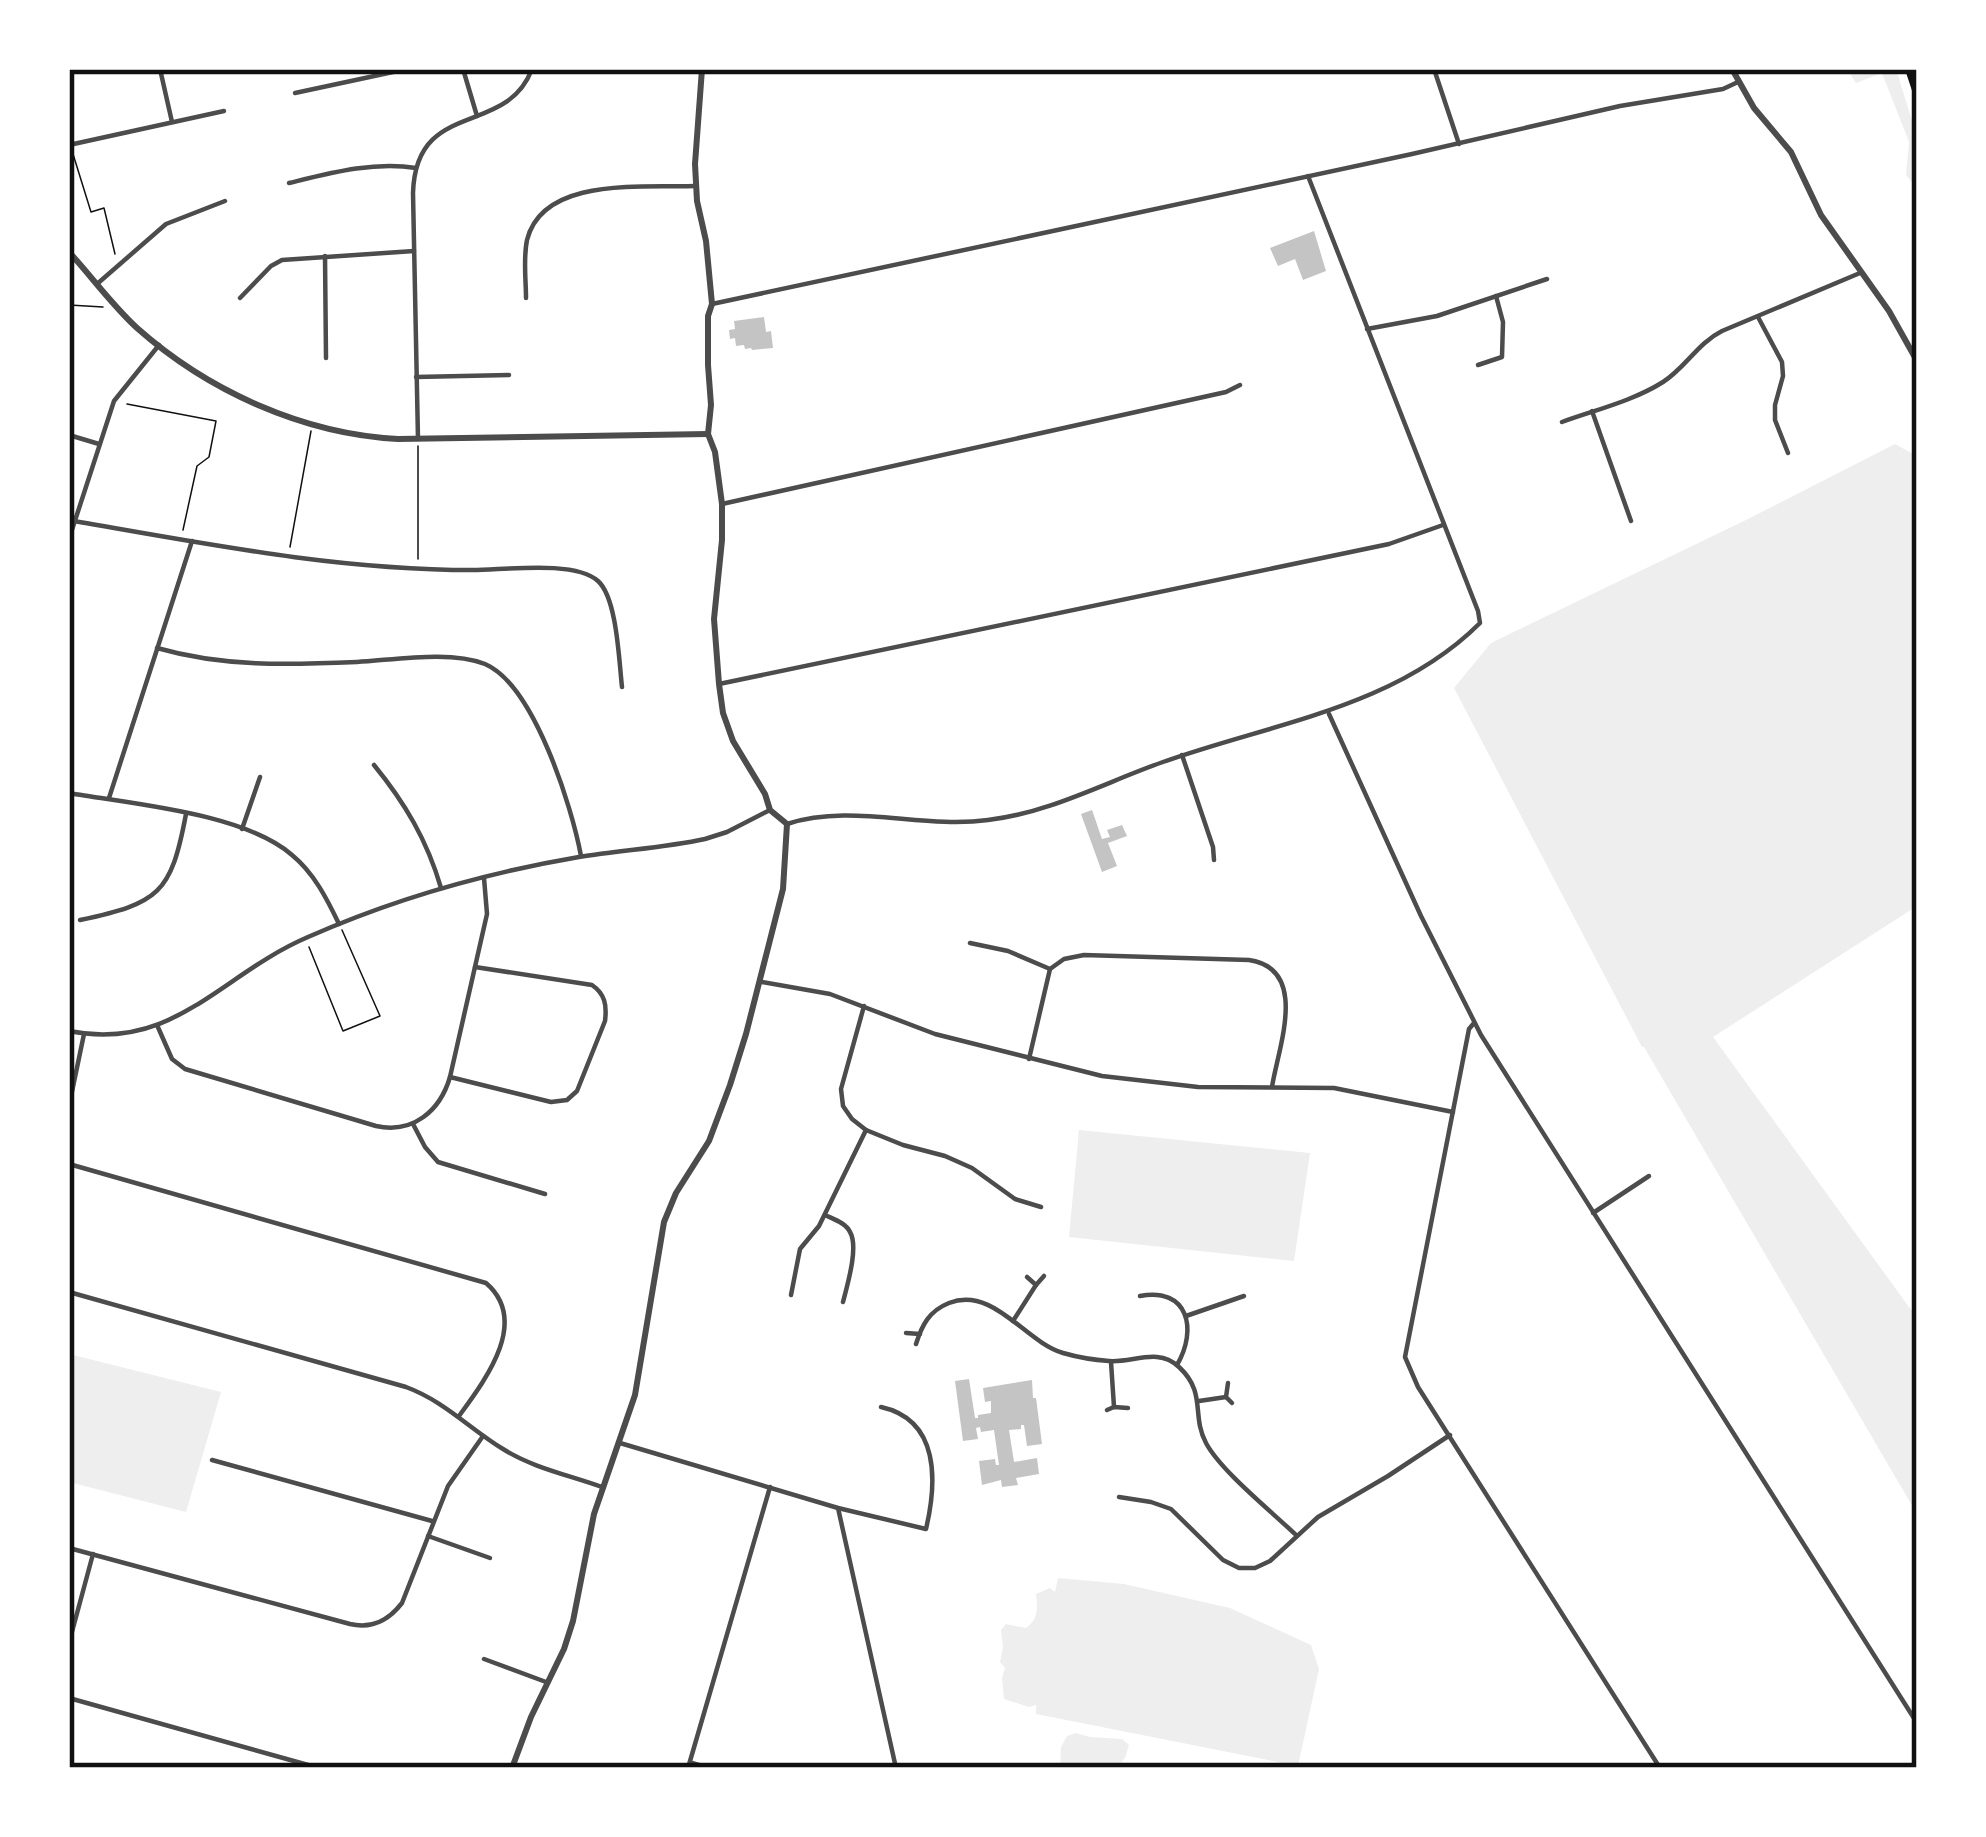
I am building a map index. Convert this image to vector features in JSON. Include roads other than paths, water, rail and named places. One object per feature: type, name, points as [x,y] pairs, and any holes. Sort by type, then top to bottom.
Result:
[{"type":"main road","points":[[1909,69],[1917,93]]},
{"type":"street","points":[[160,69],[172,122]]},
{"type":"street","points":[[295,93],[407,69]]},
{"type":"street","points":[[464,69],[477,116]]},
{"type":"street","points":[[418,440],[416,168],[439,134],[515,97],[532,69]]},
{"type":"street","points":[[703,69],[695,151],[712,304],[708,316],[708,434],[722,504],[715,619],[719,684],[733,741],[770,810],[787,824]]},
{"type":"street","points":[[1434,69],[1459,144]]},
{"type":"street","points":[[1732,69],[1763,120],[1791,152],[1821,215],[1889,311],[1917,361]]},
{"type":"street","points":[[712,304],[1620,106],[1724,89],[1738,82]]},
{"type":"street","points":[[70,145],[224,111]]},
{"type":"street","points":[[289,183],[344,170],[416,168]]},
{"type":"street","points":[[787,824],[829,815],[960,821],[1000,818],[1183,755],[1328,712],[1416,673],[1480,623],[1308,176]]},
{"type":"street","points":[[526,298],[525,255],[531,230],[541,214],[561,199],[592,190],[696,187]]},
{"type":"street","points":[[97,284],[166,224],[225,201]]},
{"type":"street","points":[[69,251],[118,309],[199,374],[271,411],[313,425],[369,437],[418,440],[708,434]]},
{"type":"street","points":[[240,298],[277,262],[414,251]]},
{"type":"street","points":[[325,256],[326,358]]},
{"type":"street","points":[[1562,422],[1664,381],[1712,336],[1860,273]]},
{"type":"street","points":[[1367,329],[1437,316],[1547,279]]},
{"type":"street","points":[[1478,365],[1502,357],[1503,322],[1496,296]]},
{"type":"street","points":[[1758,317],[1782,362],[1784,376],[1774,405],[1788,453]]},
{"type":"street","points":[[69,539],[114,401],[159,345]]},
{"type":"street","points":[[416,376],[509,375]]},
{"type":"street","points":[[722,504],[1226,392],[1240,385]]},
{"type":"street","points":[[1592,411],[1631,521]]},
{"type":"street","points":[[69,435],[99,445]]},
{"type":"street","points":[[74,521],[336,564],[573,570],[602,584],[608,596],[622,687]]},
{"type":"street","points":[[719,684],[1389,544],[1443,525]]},
{"type":"street","points":[[108,800],[193,541]]},
{"type":"street","points":[[157,648],[243,664],[442,658],[484,664],[515,690],[550,755],[581,856]]},
{"type":"street","points":[[1328,712],[1474,1023],[1917,1723]]},
{"type":"street","points":[[1183,755],[1214,860]]},
{"type":"street","points":[[374,765],[416,824],[441,888]]},
{"type":"street","points":[[242,829],[260,776]]},
{"type":"street","points":[[69,793],[242,829],[293,856],[319,886],[339,924]]},
{"type":"street","points":[[69,1031],[111,1036],[157,1025],[194,1009],[263,958],[387,905],[581,856],[706,839],[770,810]]},
{"type":"street","points":[[80,920],[141,904],[161,889],[173,868],[186,814]]},
{"type":"street","points":[[512,1768],[573,1621],[602,1487],[635,1395],[664,1222],[717,1124],[760,981],[783,889],[787,824]]},
{"type":"street","points":[[157,1025],[172,1059],[185,1069],[376,1126],[413,1124],[433,1109],[447,1088],[488,914],[484,878]]},
{"type":"street","points":[[970,943],[1008,951],[1050,969]]},
{"type":"street","points":[[1029,1059],[1050,969],[1064,959],[1096,955],[1249,960],[1265,965],[1282,982],[1287,997],[1273,1088]]},
{"type":"street","points":[[450,1077],[542,1100],[567,1100],[580,1086],[607,1010],[604,997],[592,985],[475,968]]},
{"type":"street","points":[[760,981],[830,994],[934,1034],[1139,1082],[1334,1088],[1454,1112]]},
{"type":"street","points":[[864,1006],[841,1089],[847,1114],[866,1130],[958,1162],[983,1173],[1015,1199],[1041,1207]]},
{"type":"street","points":[[1474,1023],[1469,1029],[1405,1358],[1418,1387],[1660,1768]]},
{"type":"street","points":[[69,1106],[84,1034]]},
{"type":"street","points":[[413,1124],[438,1162],[545,1194]]},
{"type":"street","points":[[791,1295],[800,1249],[825,1215],[866,1130]]},
{"type":"street","points":[[69,1164],[486,1282],[504,1306],[505,1331],[490,1370],[459,1416]]},
{"type":"street","points":[[1593,1213],[1648,1176]]},
{"type":"street","points":[[825,1215],[847,1227],[852,1237],[843,1302]]},
{"type":"street","points":[[1013,1321],[1043,1276]]},
{"type":"street","points":[[1027,1277],[1036,1285]]},
{"type":"street","points":[[69,1292],[419,1391],[526,1462],[602,1487]]},
{"type":"street","points":[[1140,1296],[1166,1296],[1186,1316],[1189,1334],[1177,1365]]},
{"type":"street","points":[[1186,1316],[1244,1296]]},
{"type":"street","points":[[916,1345],[925,1321],[960,1300],[982,1303],[1053,1349],[1111,1362],[1153,1356],[1177,1365],[1199,1401],[1200,1426],[1212,1452],[1296,1535]]},
{"type":"street","points":[[906,1333],[920,1334]]},
{"type":"street","points":[[1111,1362],[1110,1409],[1128,1408]]},
{"type":"street","points":[[1199,1401],[1229,1400],[1228,1383]]},
{"type":"street","points":[[620,1443],[926,1529],[934,1493],[927,1449],[912,1421],[901,1412],[881,1407]]},
{"type":"street","points":[[1119,1497],[1171,1509],[1223,1560],[1239,1568],[1262,1566],[1318,1517],[1450,1435]]},
{"type":"street","points":[[69,1548],[368,1626],[391,1616],[402,1603],[454,1474],[483,1436]]},
{"type":"street","points":[[212,1460],[432,1521]]},
{"type":"street","points":[[709,1768],[689,1765],[770,1487]]},
{"type":"street","points":[[838,1508],[896,1768]]},
{"type":"street","points":[[428,1536],[490,1558]]},
{"type":"street","points":[[69,1643],[94,1554]]},
{"type":"street","points":[[484,1659],[548,1683]]},
{"type":"street","points":[[69,1698],[319,1768]]}]
